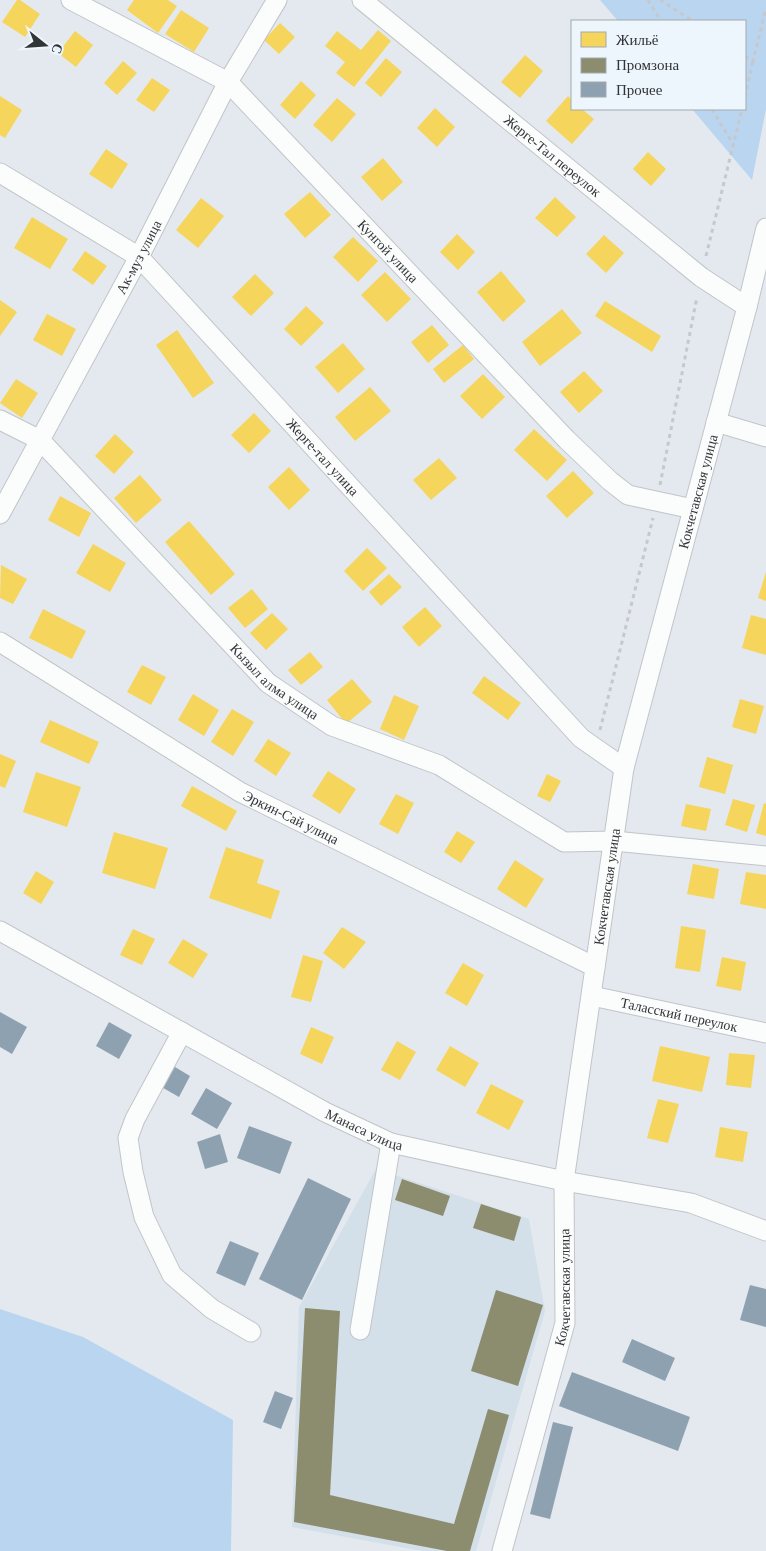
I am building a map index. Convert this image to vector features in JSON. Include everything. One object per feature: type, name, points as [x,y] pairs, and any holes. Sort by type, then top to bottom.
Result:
[{"type":"street","name":"Кунгой улица","points":[[71,0],[94,5],[228,82],[560,433],[610,481],[628,495],[693,509]]},
{"type":"street","name":"Ак-муз улица","points":[[0,514],[139,257],[228,82],[277,0]]},
{"type":"street","name":"Жерге-Тал переулок","points":[[362,0],[701,277],[747,307]]},
{"type":"street","name":"Жерге-тал улица","points":[[0,173],[139,257],[581,738],[624,768]]},
{"type":"street","name":"Кокчетавская улица","points":[[502,1551],[565,1323],[564,1181],[624,768],[747,307],[766,228]]},
{"type":"street","name":"Кызыл алма улица","points":[[0,420],[40,440],[268,683],[332,726],[438,765],[564,842],[614,841],[766,856]]},
{"type":"street","points":[[716,422],[766,437]]},
{"type":"street","name":"Эркин-Сай улица","points":[[0,642],[240,792],[595,967]]},
{"type":"street","name":"Манаса улица","points":[[0,931],[325,1112],[391,1143],[564,1181],[691,1203],[766,1231]]},
{"type":"street","name":"Таласский переулок","points":[[592,996],[766,1033]]},
{"type":"street","points":[[182,1032],[135,1119],[128,1138],[133,1172],[144,1217],[172,1274],[212,1309],[251,1332]]},
{"type":"street","points":[[360,1330],[391,1143]]},
{"type":"path","points":[[648,0],[660,20]]},
{"type":"path","points":[[660,0],[690,20]]},
{"type":"path","points":[[746,92],[766,8]]},
{"type":"path","points":[[746,57],[753,61]]},
{"type":"path","points":[[713,110],[733,144]]},
{"type":"path","points":[[706,257],[742,110]]},
{"type":"path","points":[[660,486],[699,289]]},
{"type":"path","points":[[599,734],[654,512]]},
{"type":"shaded area","points":[[600,0],[766,0],[766,109],[752,180],[693,110],[746,110],[746,20],[617,20]]},
{"type":"shaded area","points":[[376,1169],[529,1219],[545,1311],[476,1551],[422,1551],[292,1527],[299,1307]]},
{"type":"shaded area","points":[[0,1309],[83,1337],[233,1420],[231,1551],[0,1551]]},
{"type":"building: Жильё","points":[[17,0],[20,0],[40,14],[25,37],[2,22]]},
{"type":"building: Жильё","points":[[134,0],[168,0],[177,6],[158,33],[127,10]]},
{"type":"building: Жильё","points":[[181,10],[209,28],[194,52],[165,34]]},
{"type":"building: Жильё","points":[[280,23],[295,37],[279,54],[264,40]]},
{"type":"building: Жильё","points":[[378,30],[391,41],[354,87],[336,73],[345,62],[325,46],[337,31],[361,50]]},
{"type":"building: Жильё","points":[[75,31],[93,45],[76,67],[58,53]]},
{"type":"building: Жильё","points":[[525,55],[543,71],[520,98],[501,82]]},
{"type":"building: Жильё","points":[[386,58],[402,72],[381,97],[365,83]]},
{"type":"building: Жильё","points":[[123,61],[137,73],[117,95],[104,83]]},
{"type":"building: Жильё","points":[[152,78],[170,90],[154,112],[136,100]]},
{"type":"building: Жильё","points":[[301,81],[316,95],[295,119],[280,105]]},
{"type":"building: Жильё","points":[[0,96],[22,110],[5,138],[0,135]]},
{"type":"building: Жильё","points":[[568,96],[571,99],[571,110],[583,110],[594,119],[572,144],[546,121]]},
{"type":"building: Жильё","points":[[337,98],[356,114],[332,142],[313,125]]},
{"type":"building: Жильё","points":[[435,108],[455,127],[437,147],[417,128]]},
{"type":"building: Жильё","points":[[106,149],[128,164],[112,189],[89,174]]},
{"type":"building: Жильё","points":[[648,152],[666,169],[651,186],[633,169]]},
{"type":"building: Жильё","points":[[383,158],[403,182],[382,201],[361,177]]},
{"type":"building: Жильё","points":[[310,192],[331,215],[305,238],[284,214]]},
{"type":"building: Жильё","points":[[555,197],[576,217],[557,237],[535,218]]},
{"type":"building: Жильё","points":[[201,198],[224,216],[198,248],[176,230]]},
{"type":"building: Жильё","points":[[32,217],[68,239],[50,269],[14,248]]},
{"type":"building: Жильё","points":[[457,234],[475,252],[458,270],[440,252]]},
{"type":"building: Жильё","points":[[604,235],[624,253],[606,273],[586,254]]},
{"type":"building: Жильё","points":[[353,237],[378,261],[358,282],[333,257]]},
{"type":"building: Жильё","points":[[85,251],[107,266],[93,285],[72,270]]},
{"type":"building: Жильё","points":[[501,271],[526,301],[503,322],[477,292]]},
{"type":"building: Жильё","points":[[385,272],[411,299],[387,322],[361,295]]},
{"type":"building: Жильё","points":[[255,274],[274,293],[251,316],[232,297]]},
{"type":"building: Жильё","points":[[0,300],[17,312],[0,336]]},
{"type":"building: Жильё","points":[[605,301],[661,336],[652,352],[595,316]]},
{"type":"building: Жильё","points":[[306,306],[324,323],[301,346],[284,329]]},
{"type":"building: Жильё","points":[[562,309],[582,333],[540,366],[522,342]]},
{"type":"building: Жильё","points":[[47,314],[76,329],[62,356],[33,340]]},
{"type":"building: Жильё","points":[[432,325],[449,345],[428,363],[411,342]]},
{"type":"building: Жильё","points":[[177,330],[214,383],[193,398],[156,345]]},
{"type":"building: Жильё","points":[[343,343],[365,369],[338,393],[315,367]]},
{"type":"building: Жильё","points":[[463,345],[474,359],[444,383],[433,369]]},
{"type":"building: Жильё","points":[[584,371],[603,391],[579,413],[560,392]]},
{"type":"building: Жильё","points":[[483,374],[505,397],[482,419],[460,396]]},
{"type":"building: Жильё","points":[[16,379],[38,393],[22,418],[0,403]]},
{"type":"building: Жильё","points":[[370,387],[391,411],[355,441],[335,417]]},
{"type":"building: Жильё","points":[[254,413],[271,431],[249,453],[231,435]]},
{"type":"building: Жильё","points":[[534,429],[567,460],[547,481],[514,450]]},
{"type":"building: Жильё","points":[[115,434],[134,452],[114,474],[95,456]]},
{"type":"building: Жильё","points":[[439,458],[457,478],[431,500],[413,480]]},
{"type":"building: Жильё","points":[[289,467],[310,490],[289,510],[268,487]]},
{"type":"building: Жильё","points":[[573,471],[594,493],[567,518],[546,496]]},
{"type":"building: Жильё","points":[[140,475],[162,500],[136,523],[114,498]]},
{"type":"building: Жильё","points":[[60,496],[91,513],[79,537],[48,520]]},
{"type":"building: Жильё","points":[[189,521],[235,574],[211,595],[165,542]]},
{"type":"building: Жильё","points":[[93,544],[126,563],[110,592],[76,573]]},
{"type":"building: Жильё","points":[[367,548],[387,568],[363,591],[344,571]]},
{"type":"building: Жильё","points":[[1,565],[27,579],[13,604],[0,598]]},
{"type":"building: Жильё","points":[[766,572],[766,601],[758,598]]},
{"type":"building: Жильё","points":[[389,574],[402,587],[381,606],[369,592]]},
{"type":"building: Жильё","points":[[252,589],[268,609],[245,628],[228,608]]},
{"type":"building: Жильё","points":[[425,607],[442,626],[419,647],[402,627]]},
{"type":"building: Жильё","points":[[43,609],[86,631],[72,659],[29,638]]},
{"type":"building: Жильё","points":[[272,613],[288,629],[266,650],[250,633]]},
{"type":"building: Жильё","points":[[751,615],[766,619],[766,655],[742,648]]},
{"type":"building: Жильё","points":[[310,652],[323,667],[301,685],[288,670]]},
{"type":"building: Жильё","points":[[142,665],[166,677],[151,705],[127,692]]},
{"type":"building: Жильё","points":[[484,676],[521,703],[508,720],[472,693]]},
{"type":"building: Жильё","points":[[352,679],[372,702],[346,724],[327,700]]},
{"type":"building: Жильё","points":[[193,694],[219,710],[204,736],[178,720]]},
{"type":"building: Жильё","points":[[394,695],[419,706],[404,740],[380,729]]},
{"type":"building: Жильё","points":[[740,699],[764,706],[756,734],[732,727]]},
{"type":"building: Жильё","points":[[232,709],[254,722],[233,756],[211,742]]},
{"type":"building: Жильё","points":[[50,720],[99,742],[89,764],[40,742]]},
{"type":"building: Жильё","points":[[268,739],[291,753],[276,776],[254,761]]},
{"type":"building: Жильё","points":[[0,754],[16,761],[5,788],[0,786]]},
{"type":"building: Жильё","points":[[707,757],[733,765],[725,794],[699,787]]},
{"type":"building: Жильё","points":[[328,771],[356,789],[340,814],[312,796]]},
{"type":"building: Жильё","points":[[36,772],[81,787],[67,827],[23,812]]},
{"type":"building: Жильё","points":[[547,774],[561,781],[550,802],[537,796]]},
{"type":"building: Жильё","points":[[192,786],[237,811],[226,831],[181,806]]},
{"type":"building: Жильё","points":[[396,794],[414,803],[398,834],[379,824]]},
{"type":"building: Жильё","points":[[733,799],[755,805],[747,832],[725,825]]},
{"type":"building: Жильё","points":[[764,803],[766,804],[766,836],[756,833]]},
{"type":"building: Жильё","points":[[686,804],[711,809],[706,831],[681,826]]},
{"type":"building: Жильё","points":[[457,831],[475,842],[461,863],[444,852]]},
{"type":"building: Жильё","points":[[114,832],[168,848],[155,889],[102,873]]},
{"type":"building: Жильё","points":[[226,847],[264,860],[257,883],[280,891],[271,919],[209,898]]},
{"type":"building: Жильё","points":[[515,860],[544,879],[526,908],[497,889]]},
{"type":"building: Жильё","points":[[693,864],[719,869],[714,899],[687,894]]},
{"type":"building: Жильё","points":[[36,871],[54,882],[41,904],[23,893]]},
{"type":"building: Жильё","points":[[746,872],[766,875],[766,909],[740,904]]},
{"type":"building: Жильё","points":[[681,926],[706,930],[700,972],[675,968]]},
{"type":"building: Жильё","points":[[342,927],[366,942],[344,969],[323,953]]},
{"type":"building: Жильё","points":[[133,929],[155,939],[142,965],[120,955]]},
{"type":"building: Жильё","points":[[183,939],[208,954],[193,978],[168,963]]},
{"type":"building: Жильё","points":[[303,955],[323,961],[311,1002],[291,997]]},
{"type":"building: Жильё","points":[[722,957],[746,962],[741,991],[716,986]]},
{"type":"building: Жильё","points":[[463,963],[484,975],[467,1006],[445,993]]},
{"type":"building: Жильё","points":[[311,1027],[334,1037],[322,1064],[300,1054]]},
{"type":"building: Жильё","points":[[397,1041],[416,1052],[400,1080],[381,1070]]},
{"type":"building: Жильё","points":[[450,1046],[479,1063],[465,1087],[436,1070]]},
{"type":"building: Жильё","points":[[660,1046],[710,1057],[702,1092],[652,1081]]},
{"type":"building: Жильё","points":[[729,1053],[755,1055],[751,1088],[726,1085]]},
{"type":"building: Жильё","points":[[491,1084],[524,1101],[509,1130],[476,1113]]},
{"type":"building: Жильё","points":[[658,1099],[679,1104],[668,1143],[647,1138]]},
{"type":"building: Жильё","points":[[720,1127],[748,1132],[743,1162],[715,1157]]},
{"type":"building: Промзона","points":[[402,1179],[450,1196],[443,1216],[395,1200]]},
{"type":"building: Промзона","points":[[481,1204],[521,1217],[514,1241],[473,1228]]},
{"type":"building: Промзона","points":[[496,1290],[543,1305],[518,1386],[471,1371]]},
{"type":"building: Промзона","points":[[305,1308],[340,1311],[330,1495],[454,1524],[488,1409],[509,1415],[470,1551],[447,1551],[294,1522]]},
{"type":"building: Прочее","points":[[0,1012],[27,1027],[12,1054],[0,1047]]},
{"type":"building: Прочее","points":[[109,1022],[132,1035],[119,1059],[96,1046]]},
{"type":"building: Прочее","points":[[170,1064],[190,1076],[179,1097],[158,1085]]},
{"type":"building: Прочее","points":[[206,1088],[232,1103],[217,1129],[191,1114]]},
{"type":"building: Прочее","points":[[249,1126],[292,1142],[280,1174],[237,1158]]},
{"type":"building: Прочее","points":[[220,1134],[228,1162],[205,1169],[197,1142]]},
{"type":"building: Прочее","points":[[308,1178],[351,1199],[302,1300],[259,1279]]},
{"type":"building: Прочее","points":[[230,1241],[259,1253],[245,1286],[216,1273]]},
{"type":"building: Прочее","points":[[750,1285],[766,1289],[766,1327],[740,1320]]},
{"type":"building: Прочее","points":[[632,1339],[675,1358],[665,1381],[622,1362]]},
{"type":"building: Прочее","points":[[572,1372],[690,1417],[678,1451],[559,1406]]},
{"type":"building: Прочее","points":[[275,1391],[293,1398],[281,1429],[263,1422]]},
{"type":"building: Прочее","points":[[553,1422],[573,1427],[550,1519],[530,1514]]}]
